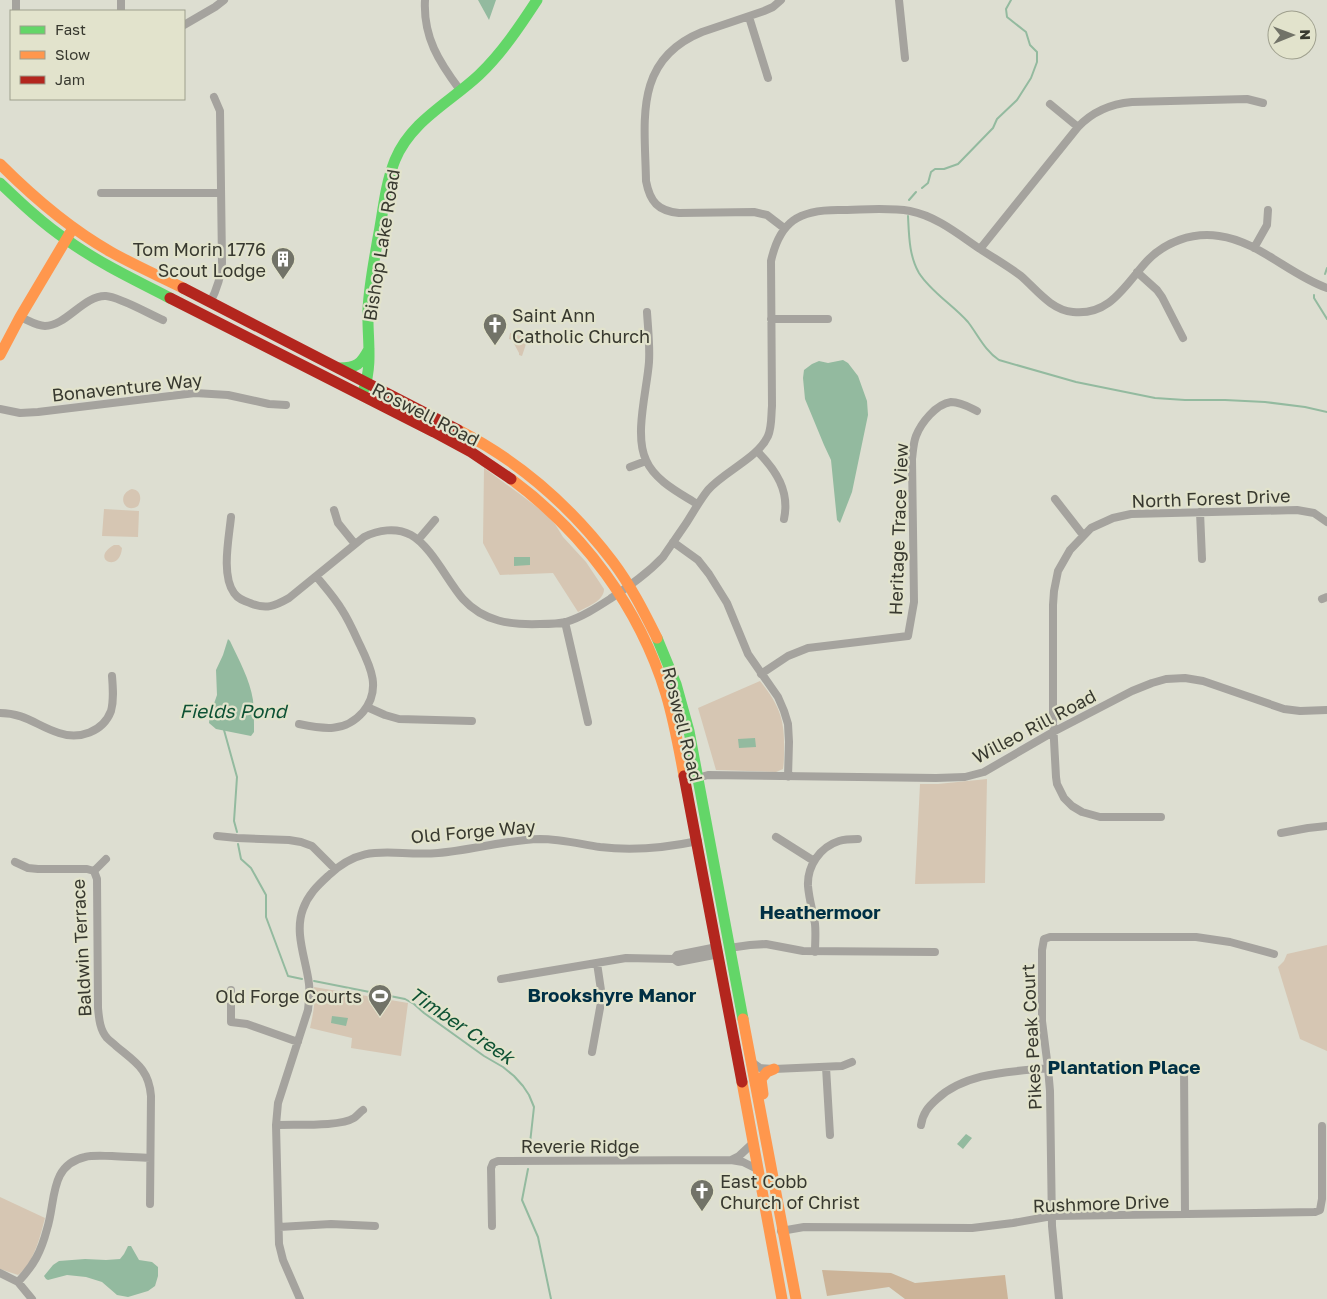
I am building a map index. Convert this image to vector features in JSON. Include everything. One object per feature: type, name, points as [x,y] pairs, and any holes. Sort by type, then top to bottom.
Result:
[{"type":"main road","name":"Bishop Lake Road","points":[[361,395],[367,384],[369,371],[368,310],[371,287],[384,203],[395,160],[404,141],[416,125],[479,75],[496,56],[537,0]]},
{"type":"main road","name":"Roswell Road","points":[[0,164],[36,198],[74,228],[110,251],[478,440],[516,465],[546,489],[578,519],[611,559],[630,586],[665,653],[685,713],[796,1299]]},
{"type":"main road","name":"Roswell Road","points":[[0,183],[66,240],[122,273],[467,450],[526,489],[562,522],[593,557],[618,593],[642,635],[665,692],[671,715],[685,780],[782,1299]]},
{"type":"main road","points":[[1,351],[20,316],[74,228]]},
{"type":"main road","points":[[336,368],[354,368],[359,366],[369,349]]},
{"type":"main road","points":[[764,1128],[765,1102],[762,1079],[767,1072],[774,1069]]},
{"type":"street","points":[[185,24],[224,0]]},
{"type":"street","points":[[425,0],[426,22],[430,42],[438,58],[460,90]]},
{"type":"street","points":[[781,0],[773,6],[749,17],[694,35],[677,46],[658,68],[649,88],[645,108],[646,181],[648,190],[656,204],[670,212],[679,213],[754,212],[767,215],[784,228]]},
{"type":"street","points":[[899,0],[905,58]]},
{"type":"street","points":[[749,17],[768,78]]},
{"type":"street","points":[[210,303],[218,287],[221,275],[220,111],[214,96]]},
{"type":"street","points":[[980,249],[1078,127],[1095,112],[1120,103],[1247,99],[1263,103]]},
{"type":"street","points":[[1050,104],[1078,127]]},
{"type":"street","points":[[101,193],[221,192]]},
{"type":"street","points":[[231,517],[227,573],[231,588],[239,599],[260,607],[276,606],[289,598],[355,544],[372,533],[390,530],[400,531],[418,540],[464,599],[481,613],[498,621],[517,624],[565,622],[591,611],[639,580],[656,564],[663,557],[697,504],[715,483],[757,451],[764,443],[770,426],[772,406],[771,261],[776,242],[784,228],[802,216],[821,210],[903,210],[940,222],[1022,277],[1058,308],[1071,312],[1087,312],[1104,306],[1116,296],[1159,250],[1191,236],[1220,236],[1239,241],[1307,280],[1327,288]]},
{"type":"street","points":[[1254,248],[1267,225],[1268,210]]},
{"type":"street","points":[[1137,272],[1162,297],[1183,338]]},
{"type":"street","points":[[20,316],[40,325],[51,325],[93,299],[106,296],[116,298],[163,320]]},
{"type":"street","points":[[648,312],[649,360],[641,430],[642,450],[652,471],[664,482],[697,504]]},
{"type":"street","points":[[771,319],[828,319]]},
{"type":"street","name":"Bonaventure Way","points":[[0,410],[20,413],[38,412],[202,393],[228,395],[269,404],[286,405]]},
{"type":"street","name":"Heritage Trace View","points":[[761,674],[788,656],[808,648],[908,636],[914,602],[912,460],[916,434],[924,421],[941,406],[950,402],[958,403],[977,411]]},
{"type":"street","points":[[757,451],[772,466],[778,477],[786,500],[784,518]]},
{"type":"street","points":[[630,467],[646,461]]},
{"type":"street","points":[[1055,499],[1083,535]]},
{"type":"street","points":[[334,510],[338,523],[355,544]]},
{"type":"street","name":"North Forest Drive","points":[[1161,817],[1100,817],[1082,812],[1064,798],[1057,784],[1053,732],[1054,591],[1058,571],[1065,555],[1091,528],[1101,522],[1122,515],[1149,512],[1297,510],[1314,513],[1327,522]]},
{"type":"street","points":[[1200,512],[1202,559]]},
{"type":"street","points":[[418,540],[435,520]]},
{"type":"street","points":[[673,542],[698,560],[709,574],[727,603],[748,654],[778,697],[786,718],[789,742],[788,777]]},
{"type":"street","points":[[299,724],[330,729],[346,725],[359,716],[367,707],[372,692],[372,669],[343,611],[316,576]]},
{"type":"street","points":[[565,622],[588,722]]},
{"type":"street","points":[[0,713],[18,715],[58,733],[71,736],[84,735],[97,729],[106,720],[111,711],[113,698],[112,676]]},
{"type":"street","name":"Willeo Rill Road","points":[[685,780],[708,776],[936,778],[965,776],[984,772],[1053,732],[1139,688],[1159,680],[1176,678],[1195,679],[1212,683],[1284,709],[1300,711],[1327,710]]},
{"type":"street","points":[[367,707],[398,719],[472,721]]},
{"type":"street","points":[[1281,833],[1327,826]]},
{"type":"street","points":[[217,836],[301,842],[312,846],[335,869]]},
{"type":"street","points":[[776,837],[814,861]]},
{"type":"street","name":"Old Forge Way","points":[[300,1299],[283,1260],[279,1244],[276,1125],[278,1103],[308,1010],[309,983],[300,938],[301,915],[311,893],[335,869],[356,856],[372,852],[436,853],[514,841],[542,839],[628,849],[660,847],[709,838]]},
{"type":"street","points":[[815,952],[815,925],[808,885],[810,871],[821,851],[830,844],[840,840],[858,839]]},
{"type":"street","points":[[94,871],[106,860]]},
{"type":"street","name":"Baldwin Terrace","points":[[15,862],[28,868],[87,869],[94,871],[97,879],[99,1018],[101,1028],[107,1038],[139,1065],[145,1072],[149,1082],[151,1096],[150,1204]]},
{"type":"street","name":"Pikes Peak Court","points":[[1059,1299],[1052,1226],[1050,1090],[1042,1022],[1042,944],[1044,939],[1050,937],[1196,937],[1230,942],[1274,954]]},
{"type":"street","points":[[501,980],[631,957],[674,959],[678,962],[714,956],[717,951],[750,945],[766,944],[799,951],[815,952],[935,952]]},
{"type":"street","points":[[592,1052],[602,997],[597,963]]},
{"type":"street","points":[[231,990],[231,1022],[247,1024],[298,1042]]},
{"type":"street","points":[[751,1062],[760,1068],[774,1069],[842,1066],[852,1062]]},
{"type":"street","points":[[1184,1066],[1185,1214]]},
{"type":"street","points":[[826,1067],[830,1135]]},
{"type":"street","points":[[922,1125],[922,1117],[926,1109],[940,1096],[961,1083],[1000,1073],[1048,1068]]},
{"type":"street","points":[[276,1125],[343,1122],[353,1119],[363,1110]]},
{"type":"street","name":"Rushmore Drive","points":[[770,1235],[804,1227],[972,1228],[1003,1225],[1052,1216],[1310,1213],[1320,1210],[1322,1199],[1322,1126]]},
{"type":"street","points":[[731,1160],[753,1143]]},
{"type":"street","points":[[18,1282],[32,1267],[42,1247],[48,1227],[56,1183],[65,1167],[77,1159],[94,1156],[150,1158]]},
{"type":"street","points":[[731,1160],[743,1162],[757,1168]]},
{"type":"street","name":"Reverie Ridge","points":[[492,1226],[491,1168],[493,1163],[731,1160]]},
{"type":"street","points":[[279,1227],[331,1224],[375,1226]]},
{"type":"street","points":[[0,1273],[18,1282],[32,1299]]},
{"type":"shaded area","points":[[510,333],[528,338],[522,356],[519,355],[512,340],[509,339]]},
{"type":"shaded area","points":[[484,468],[546,514],[555,524],[563,537],[586,562],[604,589],[598,600],[578,612],[553,573],[500,575],[483,543]]},
{"type":"shaded area","points":[[132,489],[139,493],[140,501],[138,506],[129,508],[123,499],[124,495]]},
{"type":"shaded area","points":[[104,509],[139,511],[138,537],[102,536]]},
{"type":"shaded area","points":[[114,545],[119,545],[122,548],[120,556],[112,562],[108,562],[104,555]]},
{"type":"shaded area","points":[[760,681],[780,713],[784,739],[783,769],[776,772],[716,770],[698,708]]},
{"type":"shaded area","points":[[987,779],[985,883],[915,884],[920,784]]},
{"type":"shaded area","points":[[1327,945],[1327,1051],[1300,1039],[1278,967],[1284,961],[1287,954]]},
{"type":"shaded area","points":[[314,987],[408,1003],[401,1056],[351,1048],[352,1038],[310,1028],[313,1013]]},
{"type":"shaded area","points":[[0,1197],[45,1218],[32,1257],[24,1270],[18,1275],[0,1269]]},
{"type":"shaded area","points":[[822,1270],[891,1273],[915,1283],[1005,1275],[1008,1299],[905,1299],[889,1287],[827,1296]]},
{"type":"water","points":[[478,0],[496,0],[489,20]]},
{"type":"water","points":[[843,360],[848,363],[858,376],[867,401],[868,415],[852,492],[840,523],[837,520],[831,460],[805,399],[803,378],[804,370],[812,364],[819,361],[828,363]]},
{"type":"water","points":[[514,557],[530,557],[530,565],[514,566]]},
{"type":"water","name":"Fields Pond","points":[[228,639],[244,670],[252,693],[254,732],[251,736],[216,729],[209,723],[217,695],[216,670]]},
{"type":"water","points":[[755,738],[756,747],[739,748],[738,739]]},
{"type":"water","points":[[332,1016],[348,1018],[346,1026],[331,1023]]},
{"type":"water","points":[[966,1134],[972,1138],[963,1149],[957,1144]]},
{"type":"water","points":[[128,1246],[131,1246],[139,1260],[152,1262],[158,1267],[155,1286],[148,1291],[128,1297],[117,1295],[102,1282],[86,1277],[67,1275],[48,1280],[44,1276],[59,1261],[120,1259]]},
{"type":"waterway","points":[[922,188],[928,183],[931,172],[935,169],[944,169],[958,164],[993,128],[997,119],[1017,100],[1031,78],[1037,62],[1037,52],[1030,45],[1026,32],[1007,17],[1006,9],[1011,0]]},
{"type":"waterway","points":[[909,200],[916,192]]},
{"type":"waterway","points":[[908,216],[911,253],[919,273],[968,322],[986,347],[999,360],[1076,382],[1155,398],[1265,402],[1327,412]]},
{"type":"waterway","points":[[1325,274],[1327,268]]},
{"type":"waterway","points":[[1314,295],[1327,319]]},
{"type":"waterway","name":"Timber Creek","points":[[224,730],[237,777],[234,821],[237,832]]},
{"type":"waterway","name":"Timber Creek","points":[[238,844],[241,859],[251,868],[266,895],[266,917],[288,976],[302,979]]},
{"type":"waterway","name":"Timber Creek","points":[[314,981],[405,999],[484,1056],[503,1067],[523,1086],[534,1107],[529,1152]]},
{"type":"waterway","name":"Timber Creek","points":[[528,1169],[522,1200],[538,1237],[551,1299]]},
{"type":"traffic: fast","points":[[364,389],[369,360],[368,310],[371,283],[387,189],[395,160],[402,146],[421,123],[479,75],[495,58],[537,0]]},
{"type":"traffic: fast","points":[[0,183],[58,234],[117,271],[170,298]]},
{"type":"traffic: fast","points":[[339,368],[358,364],[369,349]]},
{"type":"traffic: fast","points":[[657,638],[676,684],[689,731],[743,1019]]},
{"type":"traffic: slow","points":[[0,164],[39,200],[81,233],[120,257],[183,288]]},
{"type":"traffic: slow","points":[[0,355],[20,317],[70,233]]},
{"type":"traffic: slow","points":[[458,430],[480,442],[523,471],[543,487],[580,523],[620,571],[657,638]]},
{"type":"traffic: slow","points":[[511,479],[538,500],[585,548],[606,574],[641,631],[655,662],[666,694],[684,776]]},
{"type":"traffic: slow","points":[[743,1019],[796,1299]]},
{"type":"traffic: slow","points":[[763,1094],[761,1079],[767,1072],[774,1069]]},
{"type":"traffic: slow","points":[[742,1082],[782,1299]]},
{"type":"traffic: jam","points":[[183,288],[458,430]]},
{"type":"traffic: jam","points":[[170,298],[434,432],[471,452],[511,479]]},
{"type":"traffic: jam","points":[[684,776],[742,1082]]},
{"type":"place","name":"Tom Morin 1776 Scout Lodge","points":[[283,280]]},
{"type":"place","name":"Saint Ann Catholic Church","points":[[495,346]]},
{"type":"place","name":"Old Forge Courts","points":[[380,1017]]},
{"type":"place","name":"East Cobb Church of Christ","points":[[702,1212]]},
{"type":"district","name":"Heathermoor","points":[[820,911]]},
{"type":"district","name":"Brookshyre Manor","points":[[612,994]]},
{"type":"district","name":"Plantation Place","points":[[1124,1066]]}]
